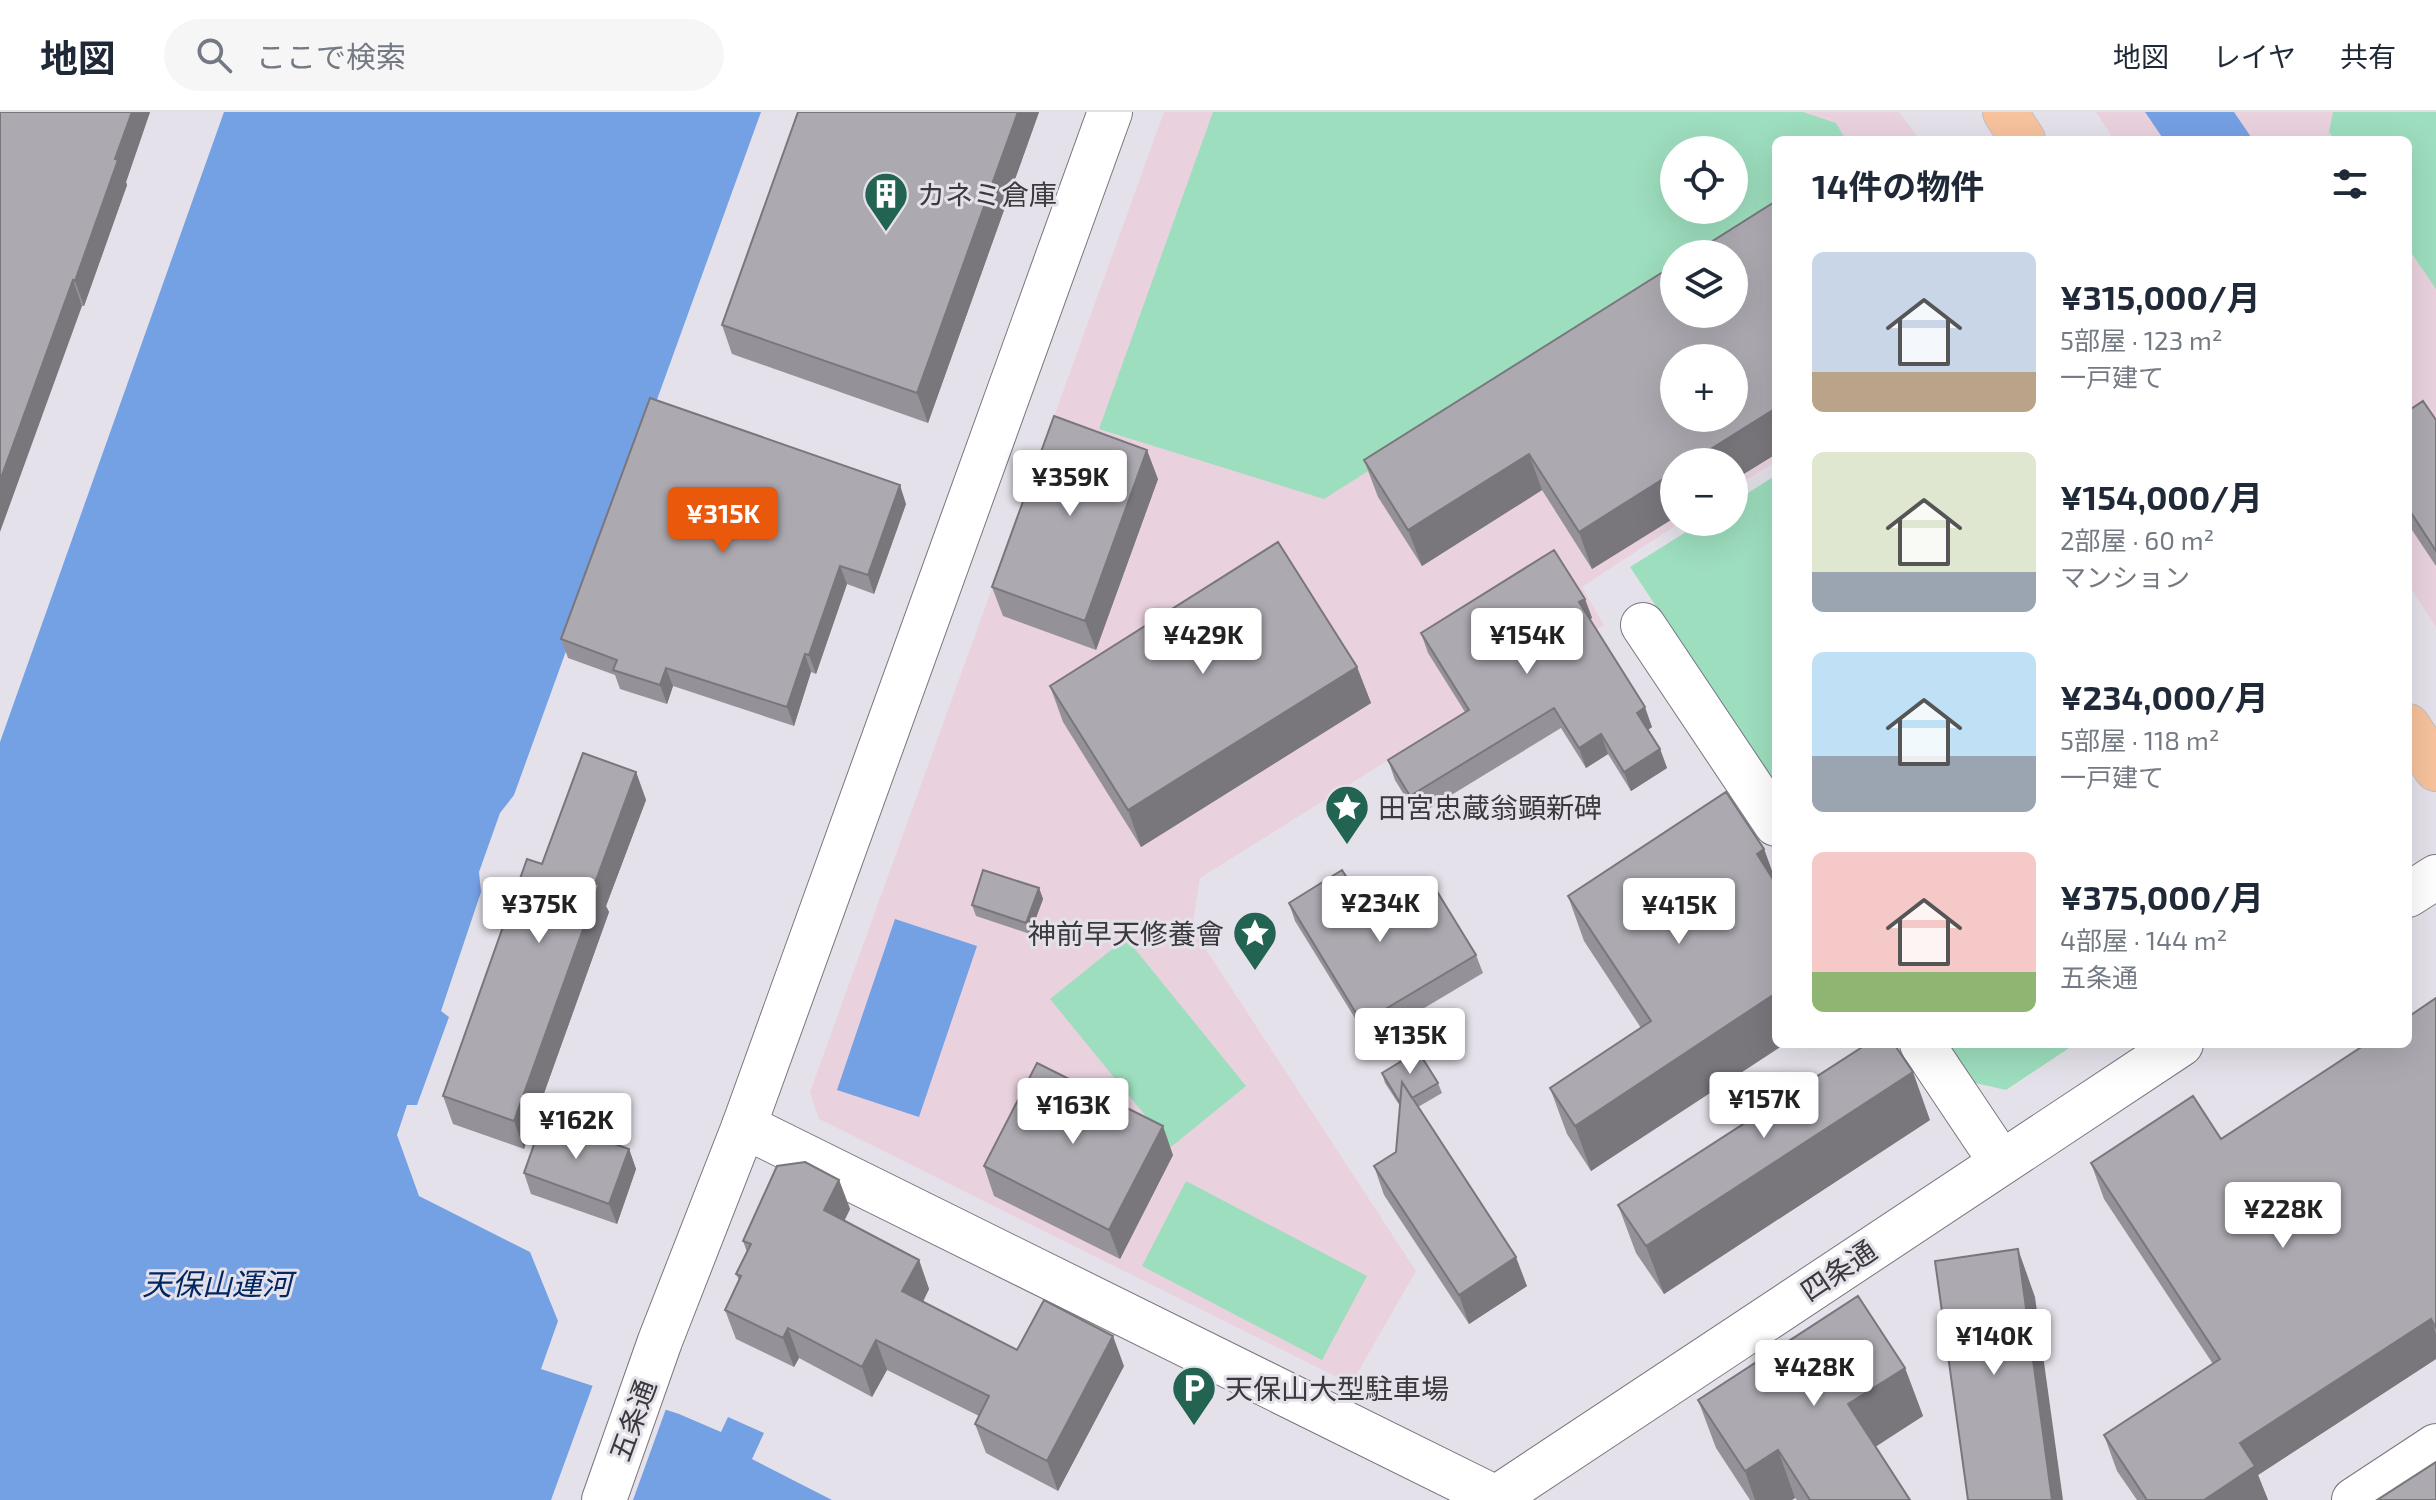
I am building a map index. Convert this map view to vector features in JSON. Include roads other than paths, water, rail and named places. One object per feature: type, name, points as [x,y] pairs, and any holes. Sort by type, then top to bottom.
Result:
[{"type":"main road","points":[[2005,112],[2020,136]]},
{"type":"main road","points":[[2412,732],[2436,769]]},
{"type":"street","name":"五条通","points":[[604,1500],[660,1341],[744,1126],[1110,112]]},
{"type":"street","points":[[1643,625],[1772,818]]},
{"type":"street","points":[[2412,892],[2436,877]]},
{"type":"street","points":[[1925,1048],[2001,1162]]},
{"type":"street","name":"四条通","points":[[1498,1499],[2175,1048]]},
{"type":"street","points":[[744,1126],[1498,1499]]},
{"type":"street","points":[[2354,1500],[2436,1446]]},
{"type":"water","name":"天保山運河","points":[[224,112],[761,112],[514,795],[500,813],[479,872],[481,892],[441,1011],[449,1017],[417,1105],[407,1105],[397,1135],[419,1196],[530,1252],[558,1321],[541,1369],[679,1414],[721,1432],[728,1417],[764,1433],[752,1459],[832,1500],[0,1500],[0,742]]},
{"type":"water","points":[[2145,112],[2234,112],[2250,136],[2161,136]]},
{"type":"water","points":[[895,919],[977,946],[919,1117],[837,1090]]},
{"type":"place","name":"カネミ倉庫","points":[[886,233]]},
{"type":"place","name":"田宮忠蔵翁顕新碑","points":[[1347,846]]},
{"type":"place","name":"神前早天修養會","points":[[1255,972]]},
{"type":"place","name":"天保山大型駐車場","points":[[1194,1427]]}]
